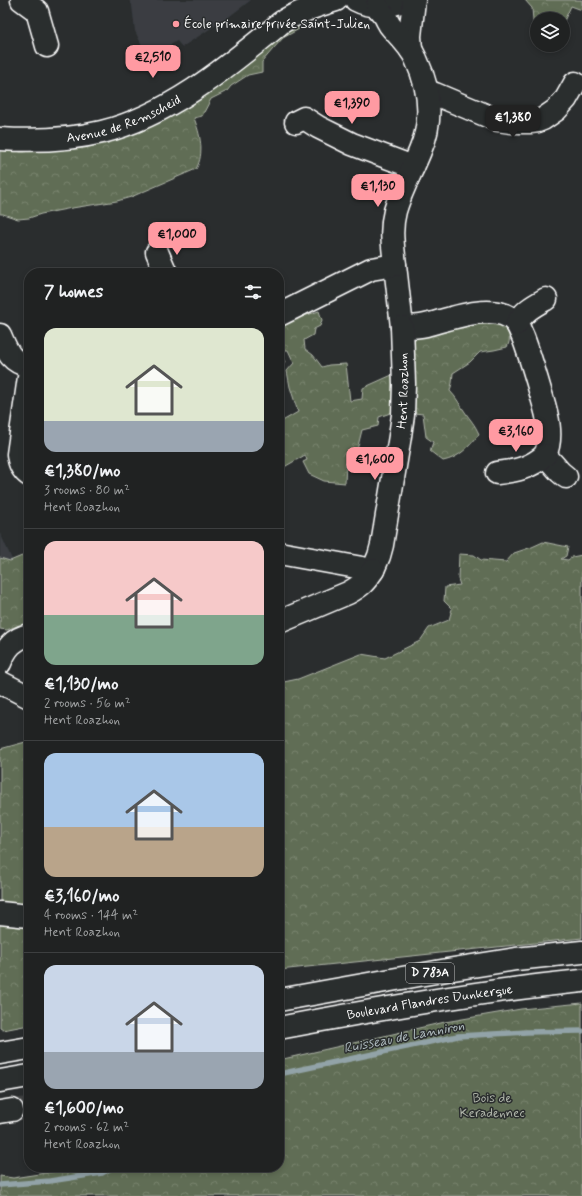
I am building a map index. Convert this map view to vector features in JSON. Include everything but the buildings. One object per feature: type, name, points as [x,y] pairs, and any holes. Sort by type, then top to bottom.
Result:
[{"type":"street","points":[[22,0],[37,11],[47,46]]},
{"type":"street","name":"Avenue de Remscheid","points":[[0,128],[60,128],[103,119],[140,106],[186,80],[292,0]]},
{"type":"street","name":"Avenue de Remscheid","points":[[0,140],[54,139],[93,134],[145,117],[172,103],[199,86],[232,63],[291,16],[307,9],[336,0]]},
{"type":"street","points":[[366,3],[398,3],[405,0]]},
{"type":"street","name":"Hent Roazhon","points":[[284,620],[348,593],[365,582],[373,570],[382,545],[401,429],[404,384],[402,327],[392,244],[393,221],[399,198],[421,150],[427,128],[428,111],[427,91],[422,73],[412,50],[410,36],[414,0]]},
{"type":"street","name":"Hent Roazhon","points":[[366,3],[384,15],[390,26],[412,50]]},
{"type":"street","points":[[427,91],[497,120],[530,122],[543,119],[556,110],[566,99],[575,84]]},
{"type":"street","points":[[296,122],[304,118],[352,144],[413,167]]},
{"type":"street","points":[[156,252],[164,268]]},
{"type":"street","points":[[284,312],[371,269],[395,265]]},
{"type":"street","points":[[517,324],[520,318],[533,306],[546,299]]},
{"type":"street","points":[[402,327],[415,327],[470,314],[486,312],[504,314],[510,317],[517,324],[531,362],[549,428],[549,443],[545,455],[539,461],[523,469],[497,473]]},
{"type":"street","points":[[0,335],[13,359],[24,365]]},
{"type":"street","points":[[24,411],[18,454],[19,462],[24,470]]},
{"type":"street","points":[[545,455],[566,477]]},
{"type":"street","points":[[284,554],[373,570]]},
{"type":"street","points":[[0,664],[10,645],[17,639],[24,637]]},
{"type":"street","points":[[0,682],[24,694]]},
{"type":"street","points":[[0,913],[24,915]]},
{"type":"street","name":"D 783A","points":[[284,999],[516,959],[582,952]]},
{"type":"street","name":"Boulevard Flandres Dunkerque","points":[[284,1027],[453,997],[544,984],[582,981]]},
{"type":"street","points":[[284,1037],[386,1009]]},
{"type":"street","points":[[0,1053],[24,1049]]},
{"type":"street","points":[[0,1081],[24,1077]]},
{"type":"shaded area","name":"École primaire privée Saint-Julien","points":[[129,0],[251,0],[230,16],[182,47],[177,41],[148,58],[135,31],[132,5]]},
{"type":"shaded area","points":[[0,533],[24,588],[0,590]]},
{"type":"green space","points":[[525,0],[582,0],[582,10],[571,6],[568,12],[532,12],[532,8]]},
{"type":"green space","points":[[294,21],[299,29],[283,38],[273,49],[262,62],[262,72],[248,75],[231,86],[227,91],[211,99],[202,116],[194,118],[201,144],[199,163],[196,169],[131,197],[117,201],[72,208],[29,218],[18,219],[0,214],[0,146],[9,146],[20,152],[25,152],[35,147],[100,137]]},
{"type":"green space","points":[[319,311],[322,320],[320,326],[314,329],[313,335],[304,340],[305,349],[313,355],[322,367],[346,364],[350,401],[362,399],[363,388],[392,375],[406,360],[410,334],[473,318],[504,324],[509,338],[507,347],[480,352],[470,362],[453,373],[450,391],[479,434],[468,447],[459,454],[443,461],[430,451],[433,442],[426,437],[423,414],[396,411],[379,417],[378,426],[362,430],[354,462],[346,463],[345,483],[324,481],[309,474],[303,462],[307,460],[305,455],[284,467],[284,420],[298,412],[290,387],[287,371],[294,363],[288,350],[284,350],[284,322],[292,317],[307,315]]},
{"type":"green space","points":[[543,542],[568,547],[566,556],[561,559],[568,560],[572,557],[582,555],[582,938],[284,969],[284,682],[298,679],[361,654],[385,658],[420,641],[429,628],[449,620],[452,609],[444,601],[445,587],[460,585],[458,579],[459,554],[474,555],[481,560],[506,562],[514,553]]},
{"type":"green space","points":[[24,555],[24,626],[19,625],[7,630],[0,629],[0,558],[10,561]]},
{"type":"green space","points":[[24,742],[24,1026],[3,1030],[0,1028],[0,749]]},
{"type":"green space","name":"Bois de Keradennec","points":[[582,1003],[582,1196],[0,1196],[0,1176],[13,1178],[52,1172],[284,1172],[284,1059],[445,1022],[521,1009]]},
{"type":"waterway","name":"Ruisseau de Lanniron","points":[[284,1073],[458,1036],[527,1032],[582,1031]]},
{"type":"waterway","name":"Ruisseau de Lanniron","points":[[0,1185],[50,1181],[104,1172]]},
{"type":"tunnel","points":[[12,1110],[24,1109]]},
{"type":"place","name":"École primaire privée Saint-Julien","points":[[176,24]]}]
